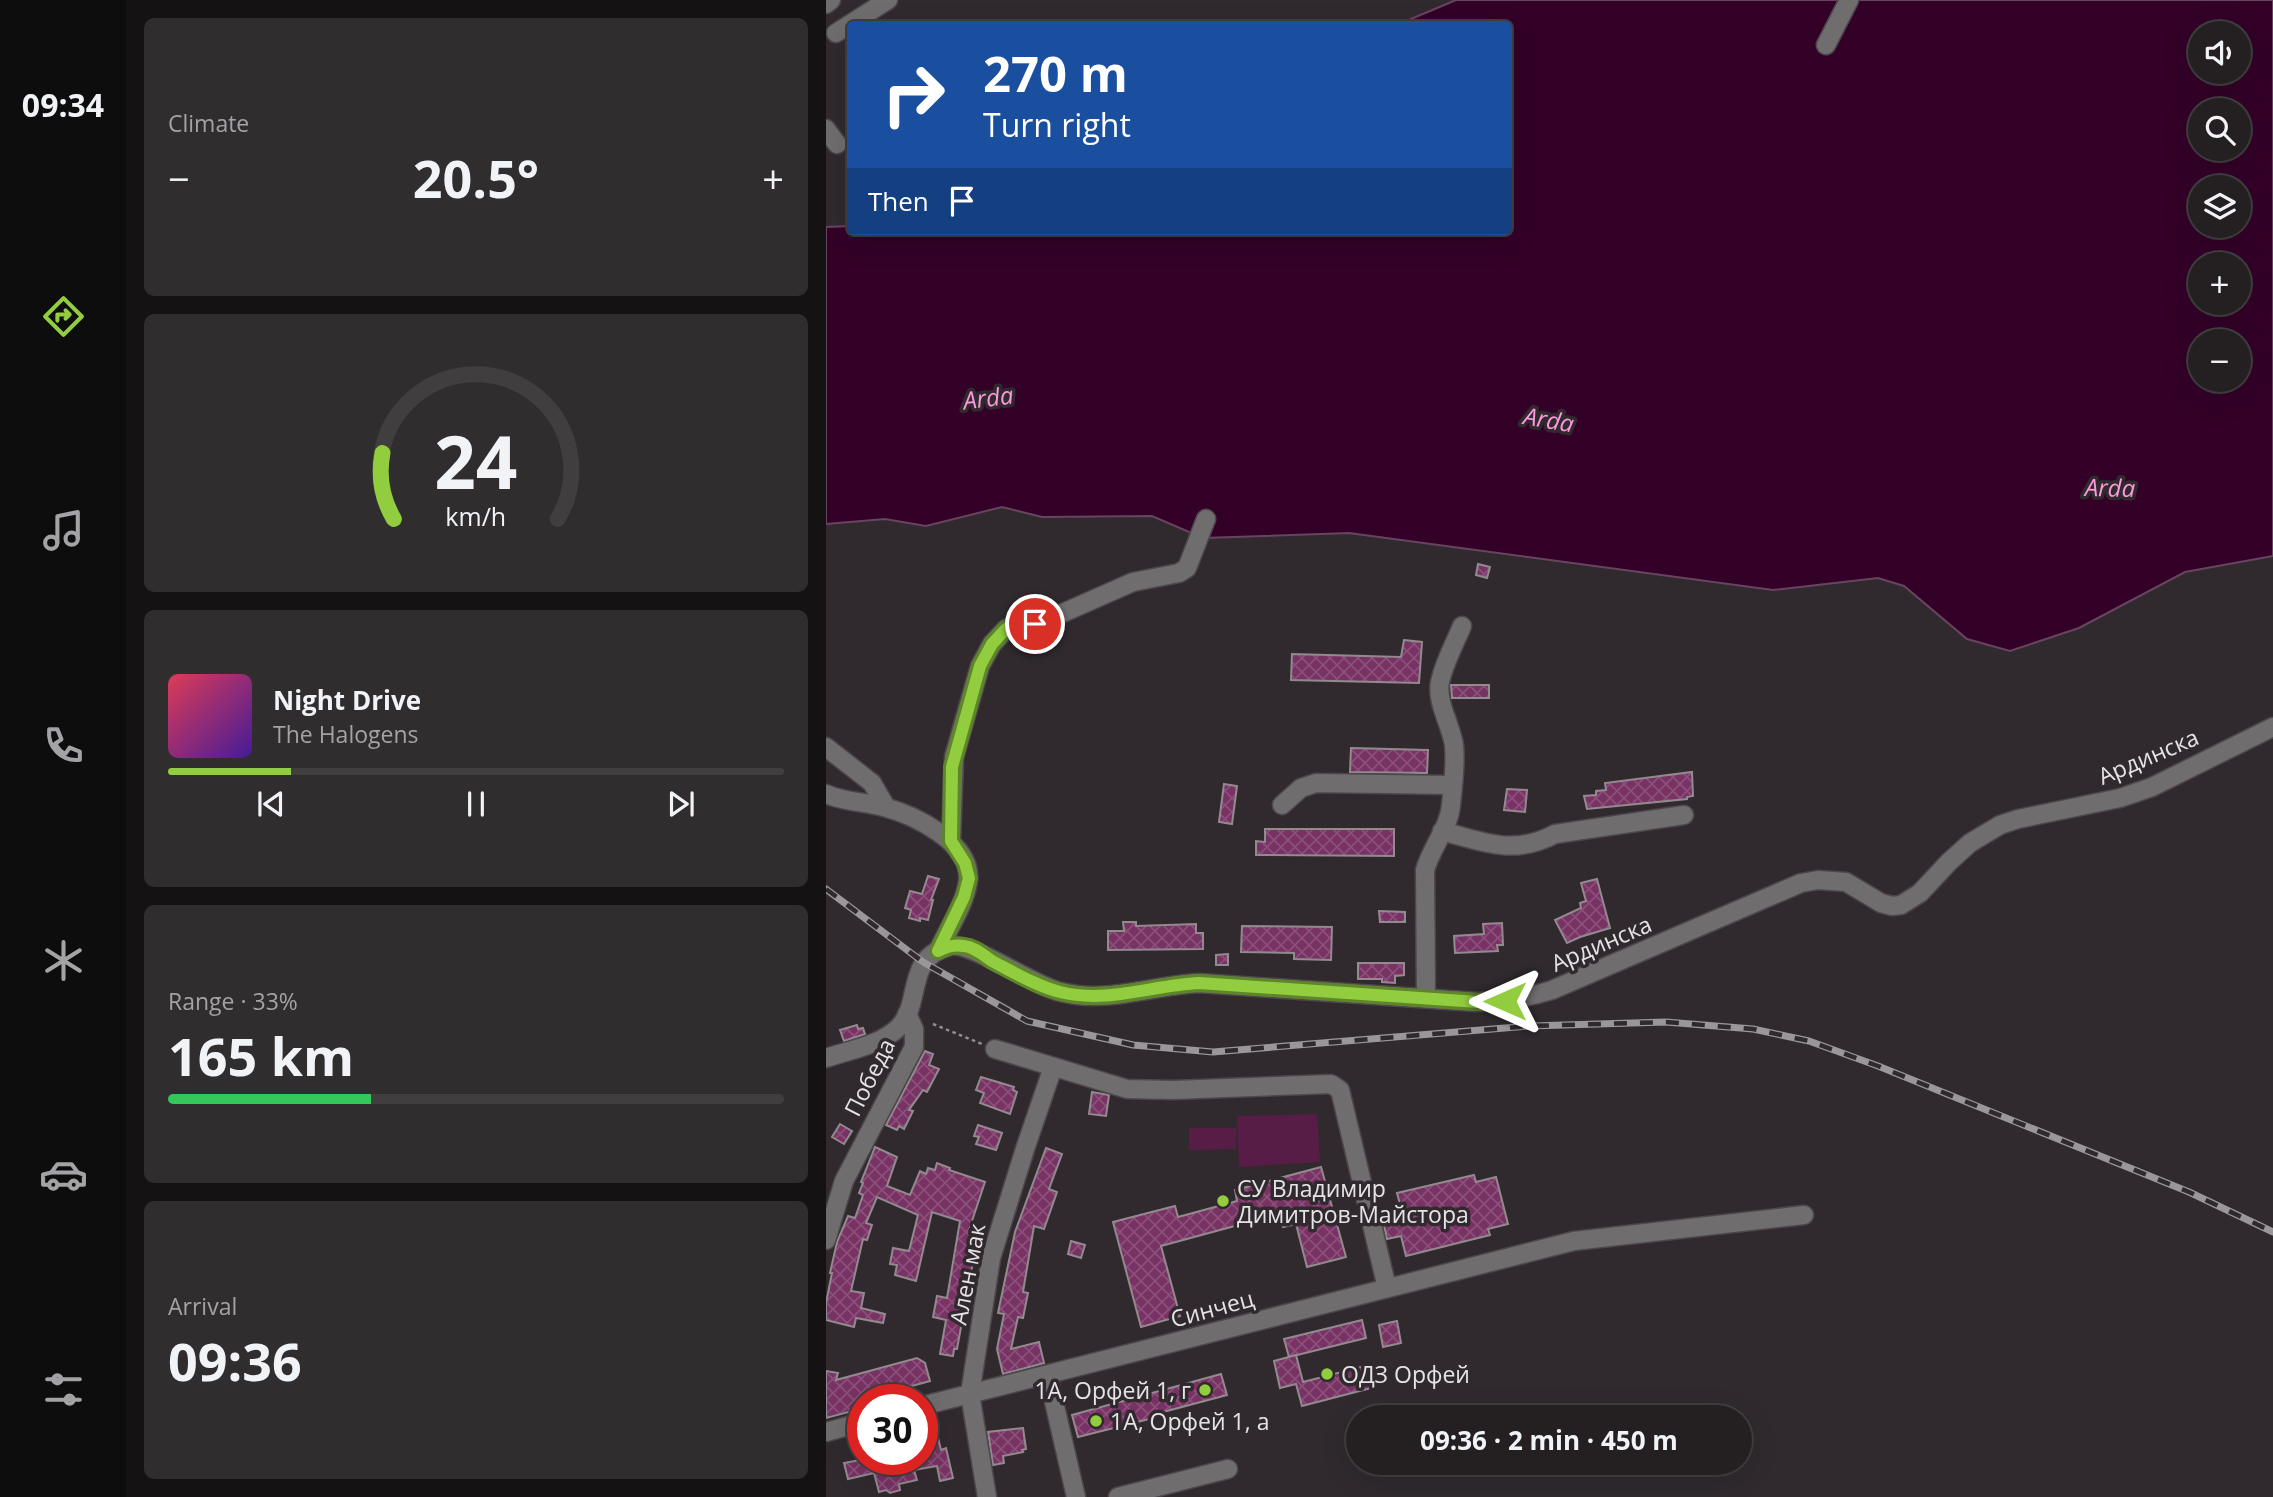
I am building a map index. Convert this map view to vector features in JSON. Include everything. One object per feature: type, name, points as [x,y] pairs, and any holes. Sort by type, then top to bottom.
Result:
[{"type":"street","points":[[826,4],[831,0]]},
{"type":"street","points":[[855,21],[888,0]]},
{"type":"street","points":[[1826,45],[1849,0]]},
{"type":"street","points":[[836,33],[847,26]]},
{"type":"street","points":[[826,129],[837,144]]},
{"type":"street","points":[[951,841],[954,757],[980,666],[992,644],[1006,629],[1035,624],[1133,582],[1179,573],[1187,568],[1206,519]]},
{"type":"street","points":[[1426,998],[1425,870],[1451,808],[1454,748],[1439,684],[1462,626]]},
{"type":"street","name":"Ардинска","points":[[938,951],[951,945],[975,949],[990,960],[1041,985],[1060,992],[1095,997],[1199,983],[1478,1002],[1505,1001],[1552,990],[1801,883],[1818,880],[1846,883],[1881,903],[1902,905],[1920,893],[1948,862],[1970,843],[2000,825],[2120,798],[2152,787],[2273,727]]},
{"type":"street","points":[[826,747],[872,783],[886,807]]},
{"type":"street","points":[[1282,805],[1301,788],[1315,783],[1452,785]]},
{"type":"street","points":[[826,794],[886,807],[924,824],[951,841],[965,863],[969,878],[964,897],[938,951],[923,962],[906,1014],[898,1027],[879,1041],[826,1058]]},
{"type":"street","points":[[1442,831],[1507,847],[1540,842],[1555,834],[1684,815]]},
{"type":"street","name":"Победа","points":[[826,1240],[844,1181],[914,1047],[914,1029],[906,1014]]},
{"type":"street","points":[[995,1049],[1127,1089],[1172,1090],[1331,1084],[1340,1090],[1387,1288]]},
{"type":"street","name":"Ален мак","points":[[987,1497],[970,1394],[991,1258],[1053,1067]]},
{"type":"street","name":"Синчец","points":[[938,1402],[1574,1241],[1804,1215]]},
{"type":"street","points":[[1048,1376],[1076,1497]]},
{"type":"street","points":[[826,1432],[847,1426]]},
{"type":"street","points":[[1118,1497],[1228,1469]]},
{"type":"path","points":[[933,1024],[995,1049]]},
{"type":"shaded area","points":[[1317,1114],[1320,1162],[1239,1167],[1237,1116]]},
{"type":"shaded area","points":[[1189,1128],[1236,1128],[1236,1149],[1189,1150]]},
{"type":"water","name":"Arda","points":[[1456,0],[2273,0],[2273,556],[2185,572],[2079,628],[2010,651],[1967,639],[1904,586],[1878,578],[1773,590],[1349,533],[1203,538],[1152,516],[1042,517],[1002,507],[926,526],[885,519],[826,524],[826,227],[847,226],[847,235],[1512,235],[1512,21],[1406,21]]},
{"type":"building","points":[[1478,564],[1490,567],[1487,578],[1476,575]]},
{"type":"building","points":[[1404,640],[1422,642],[1419,683],[1291,680],[1292,654],[1401,657]]},
{"type":"building","points":[[1451,685],[1489,685],[1489,698],[1452,698]]},
{"type":"building","points":[[1351,748],[1428,750],[1427,773],[1350,772]]},
{"type":"building","points":[[1692,772],[1693,796],[1687,799],[1587,809],[1584,796],[1596,795],[1596,791],[1606,790],[1605,783]]},
{"type":"building","points":[[1224,784],[1237,786],[1232,824],[1219,822]]},
{"type":"building","points":[[1507,789],[1527,790],[1525,812],[1504,810]]},
{"type":"building","points":[[1265,829],[1394,829],[1394,856],[1256,855],[1256,841],[1265,842]]},
{"type":"building","points":[[928,876],[939,879],[931,900],[928,920],[909,918],[911,910],[905,908],[910,891],[922,894]]},
{"type":"building","points":[[1597,879],[1610,928],[1567,943],[1555,920],[1581,908],[1580,903],[1586,901],[1581,883]]},
{"type":"building","points":[[1379,911],[1405,912],[1405,922],[1380,922]]},
{"type":"building","points":[[1123,922],[1136,922],[1136,926],[1196,924],[1196,933],[1203,933],[1203,949],[1108,950],[1108,931],[1124,931]]},
{"type":"building","points":[[1502,923],[1503,945],[1497,945],[1498,951],[1455,953],[1454,936],[1484,934],[1483,924]]},
{"type":"building","points":[[1242,926],[1332,927],[1331,960],[1294,959],[1294,953],[1241,952]]},
{"type":"building","points":[[1228,954],[1228,965],[1216,965],[1216,955]]},
{"type":"building","points":[[1358,963],[1404,963],[1404,975],[1395,976],[1395,983],[1382,982],[1382,979],[1358,979]]},
{"type":"building","points":[[857,1025],[858,1029],[863,1028],[865,1034],[844,1041],[840,1030]]},
{"type":"building","points":[[925,1051],[933,1054],[929,1065],[939,1069],[927,1092],[923,1090],[909,1110],[913,1111],[904,1129],[899,1126],[897,1130],[886,1125]]},
{"type":"building","points":[[981,1077],[1014,1087],[1013,1090],[1017,1092],[1010,1114],[980,1103],[984,1093],[976,1090]]},
{"type":"building","points":[[1092,1092],[1109,1095],[1106,1116],[1089,1114]]},
{"type":"building","points":[[840,1124],[852,1131],[844,1144],[832,1137]]},
{"type":"building","points":[[978,1125],[1002,1133],[996,1150],[976,1144],[979,1137],[974,1136]]},
{"type":"building","points":[[875,1147],[897,1157],[887,1186],[910,1195],[920,1171],[926,1174],[928,1168],[935,1170],[937,1163],[985,1182],[970,1227],[979,1229],[957,1349],[954,1349],[953,1356],[940,1354],[946,1320],[933,1317],[937,1296],[947,1298],[960,1221],[932,1212],[916,1281],[895,1275],[897,1265],[890,1264],[893,1248],[909,1251],[918,1215],[877,1197],[866,1223],[872,1225],[867,1240],[863,1239],[851,1291],[864,1293],[861,1308],[885,1314],[883,1323],[856,1318],[854,1327],[826,1320],[830,1273],[837,1242],[848,1216],[855,1218],[863,1195],[859,1193],[863,1183],[861,1182]]},
{"type":"building","points":[[1046,1148],[1062,1154],[1049,1189],[1057,1192],[1044,1229],[1034,1226],[1023,1292],[1028,1293],[1023,1318],[1018,1317],[1011,1349],[1039,1342],[1044,1363],[1003,1374],[997,1349],[1004,1314],[998,1313],[1015,1232]]},
{"type":"building","points":[[1321,1167],[1346,1257],[1307,1267],[1296,1224],[1283,1227],[1279,1214],[1161,1246],[1180,1316],[1141,1327],[1113,1222],[1175,1206],[1178,1217],[1237,1201],[1235,1190]]},
{"type":"building","points":[[1474,1175],[1476,1182],[1496,1177],[1508,1224],[1488,1229],[1490,1235],[1406,1256],[1401,1236],[1387,1239],[1381,1213],[1401,1208],[1397,1193]]},
{"type":"building","points":[[1071,1241],[1085,1245],[1081,1258],[1068,1254]]},
{"type":"building","points":[[1362,1320],[1366,1338],[1289,1357],[1284,1339]]},
{"type":"building","points":[[1397,1321],[1401,1343],[1383,1347],[1379,1325]]},
{"type":"building","points":[[1296,1355],[1303,1382],[1365,1366],[1371,1388],[1302,1406],[1296,1384],[1280,1388],[1274,1361]]},
{"type":"building","points":[[917,1358],[925,1363],[930,1381],[919,1384],[847,1384],[847,1412],[826,1418],[826,1371],[838,1373],[836,1380]]},
{"type":"building","points":[[1221,1374],[1227,1395],[1078,1437],[1072,1415]]},
{"type":"building","points":[[1023,1428],[1026,1449],[1003,1456],[1004,1463],[993,1465],[988,1432]]},
{"type":"building","points":[[938,1437],[941,1450],[946,1448],[953,1478],[940,1481]]},
{"type":"building","points":[[847,1475],[865,1475],[848,1479]]},
{"type":"building","points":[[875,1475],[916,1475],[917,1480],[899,1484],[900,1490],[879,1492]]},
{"type":"railway","points":[[826,889],[923,962],[1027,1021],[1133,1045],[1213,1052],[1530,1026],[1666,1022],[1753,1029],[1809,1041],[1878,1066],[2189,1192],[2273,1232]]},
{"type":"place","name":"СУ Владимир Димитров-Майстора","points":[[1223,1201]]},
{"type":"place","name":"ОДЗ Орфей","points":[[1327,1374]]},
{"type":"place","name":"1А, Орфей 1, г","points":[[1205,1390]]},
{"type":"place","name":"1А, Орфей 1, а","points":[[1096,1421]]},
{"type":"route","points":[[1035,624],[1006,629],[992,644],[980,666],[952,767],[951,841],[965,863],[969,878],[964,897],[938,951],[951,945],[975,949],[990,960],[1046,987],[1095,997],[1199,983],[1478,1002],[1505,1001]]}]
